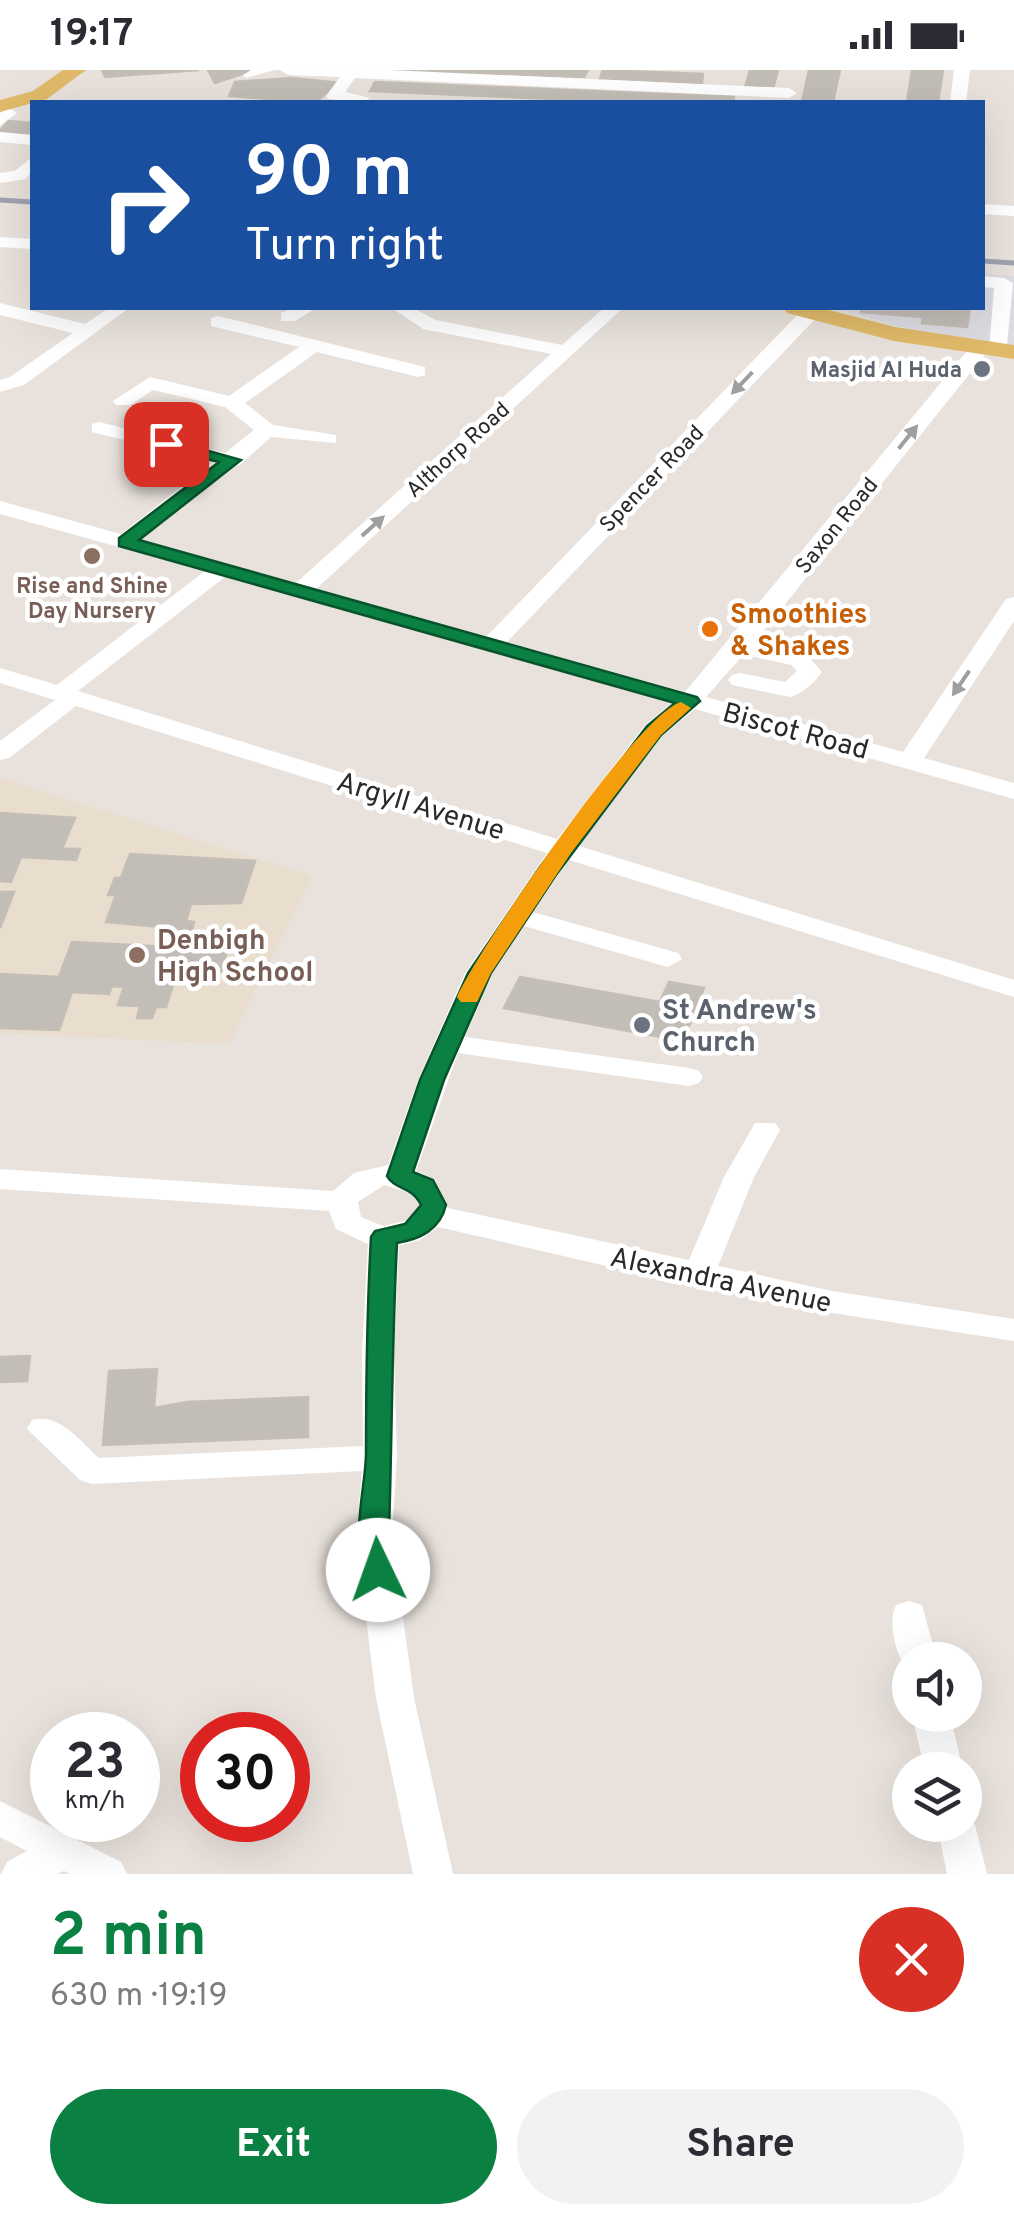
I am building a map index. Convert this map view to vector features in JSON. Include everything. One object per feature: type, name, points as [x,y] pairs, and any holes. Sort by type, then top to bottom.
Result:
[{"type":"main road","points":[[41,98],[62,72]]},
{"type":"main road","points":[[2,113],[30,102]]},
{"type":"main road","points":[[2,113],[30,116]]},
{"type":"main road","points":[[802,310],[894,334],[998,350]]},
{"type":"street","points":[[288,70],[349,75],[594,77],[788,98],[794,70]]},
{"type":"street","points":[[958,100],[962,70]]},
{"type":"street","points":[[349,75],[334,96],[362,98]]},
{"type":"street","points":[[0,137],[30,140]]},
{"type":"street","points":[[0,178],[20,175],[30,164]]},
{"type":"street","points":[[985,208],[1014,211]]},
{"type":"street","points":[[0,242],[30,244]]},
{"type":"street","points":[[985,281],[1004,283],[1009,290],[998,350]]},
{"type":"street","points":[[6,310],[90,331]]},
{"type":"street","points":[[0,386],[17,381],[117,310]]},
{"type":"street","points":[[288,317],[303,310]]},
{"type":"street","points":[[404,310],[430,325],[564,351]]},
{"type":"street","name":"Althorp Road","points":[[300,590],[612,310]]},
{"type":"street","name":"Spencer Road","points":[[492,644],[802,310]]},
{"type":"street","points":[[218,322],[418,370]]},
{"type":"street","points":[[123,401],[150,383],[201,405],[232,403],[312,347]]},
{"type":"street","name":"Saxon Road","points":[[399,1176],[448,1043],[479,973],[563,849],[654,730],[690,701],[998,350]]},
{"type":"street","points":[[232,403],[267,430],[329,439]]},
{"type":"street","points":[[98,428],[233,460]]},
{"type":"street","points":[[125,542],[267,430]]},
{"type":"street","name":"Biscot Road","points":[[0,507],[1014,791]]},
{"type":"street","points":[[0,753],[222,569]]},
{"type":"street","points":[[909,762],[1014,604]]},
{"type":"street","points":[[739,646],[799,660],[810,672],[790,690],[740,680]]},
{"type":"street","name":"Argyll Avenue","points":[[0,675],[1014,989]]},
{"type":"street","points":[[518,916],[668,959]]},
{"type":"street","points":[[448,1043],[689,1077]]},
{"type":"street","points":[[698,1276],[738,1176],[765,1130]]},
{"type":"street","points":[[399,1176],[424,1186],[434,1205],[431,1215],[413,1231],[384,1237],[369,1235],[347,1222],[342,1202],[347,1192],[369,1178],[399,1176]]},
{"type":"street","points":[[0,1179],[342,1202]]},
{"type":"street","name":"Alexandra Avenue","points":[[431,1215],[698,1276],[832,1302],[1014,1330]]},
{"type":"street","points":[[384,1237],[378,1352],[380,1458],[374,1537],[396,1698],[433,1874]]},
{"type":"street","points":[[44,1430],[92,1471],[380,1458]]},
{"type":"street","points":[[908,1615],[915,1642]]},
{"type":"street","points":[[0,1818],[60,1853],[107,1874]]},
{"type":"street","points":[[960,1842],[967,1874]]},
{"type":"street","points":[[21,1874],[60,1853]]},
{"type":"shaded area","points":[[985,274],[1014,276],[1014,345],[908,329],[841,310],[985,310]]},
{"type":"shaded area","name":"Denbigh High School","points":[[0,778],[312,876],[229,1044],[0,1033]]},
{"type":"building","points":[[102,70],[199,70],[105,77]]},
{"type":"building","points":[[208,70],[254,70],[215,83]]},
{"type":"building","points":[[386,70],[588,70],[584,77]]},
{"type":"building","points":[[603,70],[703,74],[702,83],[600,78]]},
{"type":"building","points":[[750,70],[778,70],[773,89],[745,87]]},
{"type":"building","points":[[809,70],[840,70],[833,100],[802,100]]},
{"type":"building","points":[[912,70],[943,70],[938,100],[907,100]]},
{"type":"building","points":[[291,78],[340,83],[318,100],[286,100],[229,96],[235,82]]},
{"type":"building","points":[[375,82],[734,97],[580,100],[370,91]]},
{"type":"building","points":[[8,121],[30,123],[30,134],[0,131]]},
{"type":"building","points":[[970,310],[967,327],[922,323],[923,317],[861,312]]},
{"type":"building","points":[[0,813],[75,818],[62,849],[80,849],[76,860],[21,857],[11,882],[0,881]]},
{"type":"building","points":[[130,854],[255,861],[241,903],[191,904],[186,921],[194,922],[192,930],[106,922],[116,895],[108,895],[115,878],[121,878]]},
{"type":"building","points":[[0,892],[14,892],[0,928]]},
{"type":"building","points":[[72,942],[227,950],[221,972],[178,970],[166,1007],[156,1007],[152,1018],[137,1018],[140,1006],[118,1005],[124,987],[112,986],[109,994],[72,992],[59,1030],[0,1028],[0,974],[59,977]]},
{"type":"building","name":"St Andrew's Church","points":[[520,977],[660,1002],[669,982],[704,988],[683,1041],[504,1008]]},
{"type":"building","points":[[30,1356],[27,1381],[0,1382],[0,1357]]},
{"type":"building","points":[[157,1369],[154,1408],[187,1402],[308,1397],[308,1437],[103,1445],[109,1371]]},
{"type":"railway","points":[[0,200],[30,202]]},
{"type":"railway","points":[[985,261],[1014,263]]},
{"type":"slow traffic","points":[[469,997],[479,973],[563,849],[654,730],[681,708]]},
{"type":"place","name":"Masjid Al Huda","points":[[982,369]]},
{"type":"place","name":"Rise and Shine Day Nursery","points":[[92,556]]},
{"type":"place","name":"Smoothies & Shakes","points":[[710,629]]},
{"type":"place","name":"Denbigh High School","points":[[137,955]]},
{"type":"place","name":"St Andrew's Church","points":[[642,1025]]},
{"type":"route","points":[[166,444],[233,460],[125,542],[690,701],[654,730],[563,849],[479,973],[432,1080],[399,1176],[424,1186],[434,1205],[431,1215],[413,1231],[384,1237],[378,1352],[380,1458],[374,1537],[378,1570]]}]
